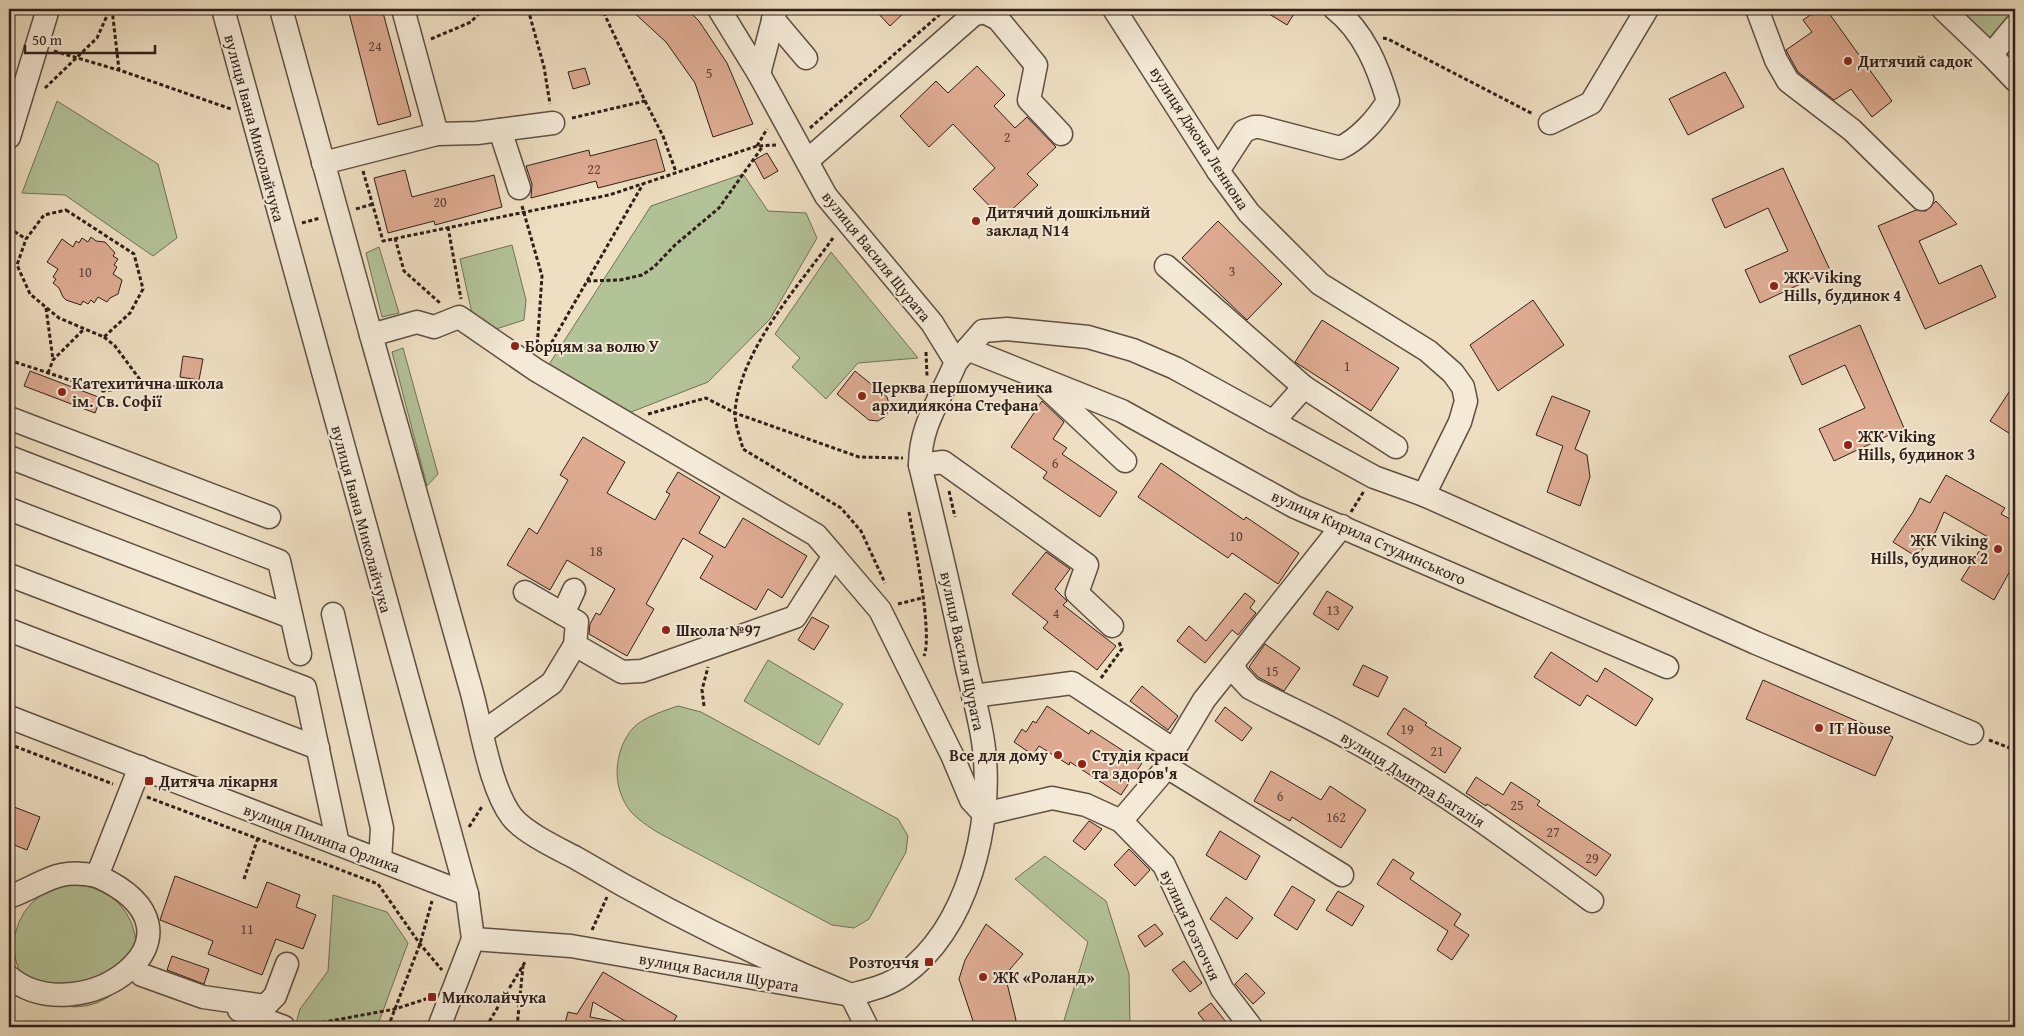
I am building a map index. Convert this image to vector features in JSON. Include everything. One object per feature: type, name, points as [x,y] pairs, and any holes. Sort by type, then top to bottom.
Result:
[{"type":"street","points":[[9,137],[48,9]]},
{"type":"street","name":"вулиця Івана Миколайчука","points":[[223,9],[467,894],[472,939],[439,1027]]},
{"type":"street","points":[[281,9],[370,334],[483,732],[496,785],[513,818],[533,833],[615,881],[711,931],[808,977],[851,995],[866,1027]]},
{"type":"street","points":[[403,9],[438,134]]},
{"type":"street","name":"вулиця Василя Щурата","points":[[472,939],[571,946],[851,995],[879,988],[895,980],[924,956],[951,918],[973,870],[984,814],[984,749],[973,696],[913,465],[924,428],[961,356],[826,196],[759,74],[719,9]]},
{"type":"street","name":"вулиця Джона Леннона","points":[[1114,9],[1218,171],[1249,213],[1320,284],[1428,351],[1453,373],[1463,387],[1466,401],[1460,422],[1424,495]]},
{"type":"street","points":[[1218,171],[1244,131],[1254,126],[1340,148],[1351,143],[1382,112],[1388,101],[1371,53],[1345,16],[1335,9]]},
{"type":"street","points":[[1550,122],[1591,103],[1647,9]]},
{"type":"street","points":[[1757,9],[1776,60],[1788,81],[1852,130],[1922,199]]},
{"type":"street","points":[[1943,9],[2015,80]]},
{"type":"street","points":[[806,161],[973,15],[984,12],[998,19],[1036,65],[1029,100],[1061,134]]},
{"type":"street","points":[[759,74],[775,14]]},
{"type":"street","points":[[775,14],[806,58]]},
{"type":"street","points":[[1991,55],[2015,26]]},
{"type":"street","points":[[323,163],[438,134],[500,130],[553,123]]},
{"type":"street","points":[[500,130],[519,188]]},
{"type":"street","points":[[1166,266],[1304,387],[1396,447]]},
{"type":"street","points":[[370,334],[417,322],[434,327],[459,317],[536,370],[816,535],[877,606],[952,755],[971,800],[984,814]]},
{"type":"street","points":[[961,356],[983,331],[999,330],[1088,337],[1111,342],[1175,368],[1374,477],[1424,495],[1756,642],[1972,733]]},
{"type":"street","name":"вулиця Кирила Студинського","points":[[961,356],[1035,377],[1122,411],[1295,507],[1667,667]]},
{"type":"street","points":[[1035,377],[1125,461]]},
{"type":"street","points":[[1273,422],[1304,387]]},
{"type":"street","points":[[9,418],[269,517]]},
{"type":"street","points":[[9,457],[279,561],[300,654]]},
{"type":"street","points":[[913,465],[943,462],[1087,565],[1077,593],[1112,626]]},
{"type":"street","points":[[9,508],[291,617]]},
{"type":"street","points":[[1121,822],[1170,758],[1204,700],[1342,526]]},
{"type":"street","points":[[574,645],[622,672],[642,671],[795,617],[834,556]]},
{"type":"street","points":[[9,575],[305,688],[338,844]]},
{"type":"street","points":[[562,614],[574,590]]},
{"type":"street","points":[[483,732],[552,683],[574,645],[577,622],[525,592]]},
{"type":"street","points":[[333,614],[382,828],[380,860]]},
{"type":"street","points":[[9,630],[318,748]]},
{"type":"street","name":"вулиця Дмитра Багалія","points":[[1232,665],[1250,688],[1352,740],[1404,770],[1476,817],[1592,901]]},
{"type":"street","points":[[973,696],[1072,683],[1170,758],[1342,875]]},
{"type":"street","name":"вулиця Пилипа Орлика","points":[[9,717],[467,894]]},
{"type":"street","points":[[97,876],[140,767]]},
{"type":"street","name":"вулиця Розточчя","points":[[984,814],[1052,798],[1086,805],[1121,822],[1164,865],[1222,989],[1251,1027]]},
{"type":"street","points":[[9,914],[17,894],[38,882],[67,873],[97,876],[124,891],[142,916],[148,945],[142,975],[129,994]]},
{"type":"street","points":[[203,997],[265,1006],[275,996],[287,964]]},
{"type":"street","points":[[142,975],[284,1027]]},
{"type":"street","points":[[9,977],[26,1000],[38,1009],[52,1015]]},
{"type":"path","points":[[44,89],[97,38],[111,9]]},
{"type":"path","points":[[111,9],[119,70]]},
{"type":"path","points":[[413,46],[472,22],[483,9]]},
{"type":"path","points":[[528,9],[544,67],[553,123],[645,101]]},
{"type":"path","points":[[602,9],[663,136],[676,172]]},
{"type":"path","points":[[809,128],[946,9]]},
{"type":"path","points":[[1357,34],[1388,39],[1550,122]]},
{"type":"path","points":[[46,48],[119,70],[232,109]]},
{"type":"path","points":[[757,146],[770,122]]},
{"type":"path","points":[[359,154],[383,241],[609,195],[757,146],[782,144]]},
{"type":"path","points":[[587,281],[620,280],[642,275],[654,267],[675,245],[719,208],[763,146]]},
{"type":"path","points":[[536,370],[643,183]]},
{"type":"path","points":[[352,210],[373,204]]},
{"type":"path","points":[[104,337],[130,313],[143,289],[134,254],[66,210],[44,215],[26,239],[17,265],[30,294],[59,318],[104,337],[115,346],[144,385]]},
{"type":"path","points":[[524,212],[542,276],[536,370]]},
{"type":"path","points":[[297,225],[322,218]]},
{"type":"path","points":[[9,228],[26,239]]},
{"type":"path","points":[[395,238],[404,271],[438,302],[459,317],[464,311],[448,228]]},
{"type":"path","points":[[828,230],[840,246]]},
{"type":"path","points":[[735,413],[744,372],[760,339],[833,238]]},
{"type":"path","points":[[46,308],[53,360]]},
{"type":"path","points":[[48,373],[53,360],[84,329]]},
{"type":"path","points":[[921,344],[926,352],[928,384]]},
{"type":"path","points":[[9,360],[103,391],[144,385],[174,387],[190,379]]},
{"type":"path","points":[[623,420],[706,398],[735,413],[859,457],[898,459],[908,457],[913,465]]},
{"type":"path","points":[[898,459],[900,452]]},
{"type":"path","points":[[1342,526],[1368,484]]},
{"type":"path","points":[[909,508],[927,624],[928,644],[925,654],[912,676]]},
{"type":"path","points":[[1088,694],[1122,649],[1112,626]]},
{"type":"path","points":[[702,690],[704,706]]},
{"type":"path","points":[[1972,733],[2015,750]]},
{"type":"path","points":[[9,744],[378,884],[420,944],[443,971]]},
{"type":"path","points":[[467,831],[496,785]]},
{"type":"path","points":[[244,879],[258,838]]},
{"type":"path","points":[[590,934],[615,881]]},
{"type":"path","points":[[388,1027],[420,944],[434,893]]},
{"type":"path","points":[[486,1027],[523,962],[530,960]]},
{"type":"path","points":[[517,1027],[523,962]]},
{"type":"path","points":[[294,1027],[395,1010],[432,997]]},
{"type":"green space","points":[[1940,9],[2015,9],[2015,77]]},
{"type":"green space","points":[[57,101],[158,164],[177,238],[153,256],[65,195],[22,193]]},
{"type":"green space","points":[[743,174],[768,211],[806,213],[817,238],[770,319],[708,382],[626,414],[548,366],[651,206]]},
{"type":"green space","points":[[512,245],[526,300],[524,320],[493,330],[473,318],[460,259]]},
{"type":"green space","points":[[379,247],[399,313],[382,317],[366,253]]},
{"type":"green space","points":[[831,252],[918,358],[858,363],[826,399],[792,367],[800,358],[775,334]]},
{"type":"green space","points":[[403,348],[438,474],[427,486],[392,352]]},
{"type":"green space","points":[[768,660],[843,704],[819,745],[744,701]]},
{"type":"green space","points":[[678,706],[701,712],[898,819],[908,836],[906,852],[869,919],[854,928],[832,925],[657,832],[630,811],[620,792],[617,773],[620,754],[627,736],[637,724]]},
{"type":"green space","points":[[1045,856],[1106,901],[1129,974],[1130,1027],[1062,1027],[1088,942],[1015,879]]},
{"type":"green space","points":[[75,885],[98,889],[118,903],[132,923],[136,946],[132,969],[118,989],[98,1003],[75,1007],[52,1003],[32,989],[18,969],[14,946],[18,923],[32,903],[52,889]]},
{"type":"green space","points":[[333,895],[387,912],[408,943],[377,1027],[295,1027],[300,1009],[328,971]]},
{"type":"building","points":[[348,9],[382,9],[411,116],[378,125]]},
{"type":"building","points":[[630,9],[687,9],[699,21],[727,63],[753,124],[713,137],[695,83],[666,42]]},
{"type":"building","points":[[874,9],[908,9],[890,26]]},
{"type":"building","points":[[1261,9],[1297,9],[1287,25]]},
{"type":"building","name":"Дитячий садок","points":[[1819,9],[1826,9],[1892,101],[1872,117],[1851,89],[1834,100],[1798,72],[1786,50],[1812,32],[1803,20]]},
{"type":"building","points":[[977,66],[1005,95],[994,106],[1015,128],[1027,117],[1056,147],[1027,174],[1038,185],[1002,219],[973,189],[995,168],[953,124],[929,147],[900,116],[936,81],[948,93]]},
{"type":"building","points":[[585,68],[590,84],[573,89],[568,72]]},
{"type":"building","points":[[1725,72],[1744,107],[1688,135],[1669,99]]},
{"type":"building","points":[[656,139],[665,171],[598,188],[596,181],[531,198],[532,184],[526,166],[589,150],[590,156]]},
{"type":"building","points":[[767,153],[778,171],[764,179],[754,160]]},
{"type":"building","points":[[1783,168],[1830,270],[1760,303],[1745,270],[1788,251],[1768,208],[1725,228],[1712,199]]},
{"type":"building","points":[[405,170],[412,197],[494,175],[502,207],[435,225],[434,221],[388,233],[374,178]]},
{"type":"building","points":[[1936,201],[1957,224],[1919,241],[1939,284],[1981,265],[1996,297],[1925,329],[1878,226],[1916,210],[1926,211]]},
{"type":"building","points":[[1218,221],[1282,284],[1247,320],[1182,258]]},
{"type":"building","points":[[91,237],[96,241],[105,242],[115,253],[113,256],[118,259],[114,265],[117,267],[113,274],[122,280],[118,294],[107,302],[98,297],[94,303],[91,300],[88,304],[83,301],[81,305],[66,300],[63,297],[59,288],[53,283],[56,279],[53,277],[58,269],[47,262],[62,239],[73,247],[76,241],[79,243],[82,238],[88,242]]},
{"type":"building","points":[[1533,300],[1564,345],[1498,391],[1470,345]]},
{"type":"building","points":[[1322,320],[1399,368],[1371,411],[1295,362]]},
{"type":"building","points":[[1860,325],[1904,428],[1834,461],[1819,429],[1865,408],[1845,365],[1802,385],[1789,356]]},
{"type":"building","points":[[183,356],[203,359],[199,380],[180,377]]},
{"type":"building","name":"Катехитична школа ім. Св. Софії","points":[[30,371],[101,398],[95,413],[24,386]]},
{"type":"building","name":"Церква першомученика архидиякона Стефана","points":[[855,371],[887,397],[890,407],[886,416],[878,421],[869,420],[837,394]]},
{"type":"building","points":[[2015,383],[2015,437],[1990,421]]},
{"type":"building","points":[[1552,396],[1590,411],[1575,449],[1587,455],[1590,477],[1580,506],[1547,492],[1563,446],[1536,435]]},
{"type":"building","points":[[1042,401],[1064,422],[1053,439],[1067,448],[1062,454],[1117,492],[1100,517],[1043,478],[1047,472],[1011,447]]},
{"type":"building","points":[[583,437],[625,462],[607,493],[655,520],[670,494],[666,492],[678,472],[720,497],[699,533],[725,548],[743,518],[807,556],[782,598],[768,589],[756,610],[700,578],[713,556],[683,538],[646,604],[654,609],[627,656],[589,634],[590,624],[596,613],[600,615],[615,589],[567,560],[550,590],[507,565],[529,528],[537,534],[568,480],[560,475]]},
{"type":"building","points":[[1161,463],[1244,520],[1246,517],[1299,553],[1278,584],[1232,553],[1228,558],[1138,497]]},
{"type":"building","points":[[1946,475],[2005,508],[2001,514],[2015,522],[2015,562],[1994,600],[1961,580],[1988,537],[1944,512],[1936,531],[1917,557],[1893,542],[1920,498],[1930,503]]},
{"type":"building","points":[[1046,552],[1070,569],[1055,589],[1067,601],[1063,605],[1116,646],[1097,670],[1043,628],[1048,622],[1012,594]]},
{"type":"building","points":[[1327,591],[1353,607],[1338,630],[1313,614]]},
{"type":"building","points":[[1245,593],[1255,601],[1250,608],[1256,613],[1238,635],[1232,630],[1205,663],[1177,641],[1189,626],[1206,641]]},
{"type":"building","points":[[812,617],[829,626],[814,650],[798,640]]},
{"type":"building","points":[[1265,644],[1300,668],[1284,691],[1258,677],[1249,667]]},
{"type":"building","points":[[1551,652],[1597,682],[1605,668],[1653,699],[1636,726],[1587,695],[1580,706],[1534,677]]},
{"type":"building","points":[[1363,665],[1388,677],[1378,697],[1353,685]]},
{"type":"building","name":"IT House","points":[[1763,680],[1893,737],[1875,776],[1746,719]]},
{"type":"building","points":[[1142,686],[1178,716],[1168,730],[1130,701]]},
{"type":"building","points":[[1047,706],[1089,734],[1091,730],[1142,763],[1121,795],[1070,762],[1069,765],[1039,746],[1033,755],[1014,742],[1022,729],[1026,732],[1033,721],[1036,723]]},
{"type":"building","points":[[1225,707],[1252,728],[1242,741],[1215,721]]},
{"type":"building","points":[[1404,708],[1427,723],[1425,725],[1461,748],[1445,773],[1387,734]]},
{"type":"building","points":[[1271,771],[1321,800],[1330,786],[1366,810],[1341,848],[1292,817],[1290,821],[1254,801]]},
{"type":"building","points":[[1476,777],[1503,795],[1511,782],[1540,801],[1537,805],[1611,855],[1596,876],[1487,804],[1486,806],[1466,793]]},
{"type":"building","points":[[9,805],[40,817],[27,850],[9,843]]},
{"type":"building","points":[[1089,821],[1102,829],[1085,850],[1073,841]]},
{"type":"building","points":[[1220,831],[1260,856],[1246,880],[1206,855]]},
{"type":"building","points":[[1129,849],[1150,870],[1135,886],[1114,865]]},
{"type":"building","points":[[1393,859],[1414,873],[1410,879],[1461,914],[1454,925],[1469,935],[1452,960],[1437,950],[1448,931],[1377,884]]},
{"type":"building","points":[[175,876],[257,908],[267,882],[300,895],[296,907],[316,915],[303,949],[276,939],[262,975],[208,954],[213,941],[160,920]]},
{"type":"building","points":[[1292,886],[1315,900],[1297,930],[1274,915]]},
{"type":"building","points":[[1338,891],[1364,906],[1352,926],[1326,910]]},
{"type":"building","points":[[1226,897],[1253,918],[1237,939],[1210,919]]},
{"type":"building","name":"ЖК «Роланд»","points":[[986,924],[1023,954],[1005,975],[1016,1020],[1010,1027],[975,1027],[959,979],[965,960]]},
{"type":"building","points":[[1155,924],[1163,934],[1145,947],[1138,936]]},
{"type":"building","points":[[172,956],[209,969],[204,984],[167,970]]},
{"type":"building","points":[[1184,961],[1202,983],[1190,992],[1172,970]]},
{"type":"building","points":[[603,972],[677,1016],[670,1027],[635,1027],[593,1002],[590,1017],[611,1021],[610,1027],[564,1027],[568,1012],[577,1014]]},
{"type":"building","points":[[1246,973],[1265,993],[1253,1004],[1235,984]]},
{"type":"building","points":[[1211,1003],[1230,1027],[1209,1027],[1198,1013]]},
{"type":"place","name":"Дитячий садок","points":[[1848,61]]},
{"type":"place","name":"Дитячий дошкільний заклад N14","points":[[976,221]]},
{"type":"place","name":"ЖК Viking Hills, будинок 4","points":[[1774,286]]},
{"type":"place","name":"Борцям за волю У","points":[[515,346]]},
{"type":"place","name":"Катехитична школа ім. Св. Софії","points":[[62,392]]},
{"type":"place","name":"Церква першомученика архидиякона Стефана","points":[[862,396]]},
{"type":"place","name":"ЖК Viking Hills, будинок 3","points":[[1848,445]]},
{"type":"place","name":"ЖК Viking Hills, будинок 2","points":[[1998,549]]},
{"type":"place","name":"Школа №97","points":[[666,630]]},
{"type":"place","name":"IT House","points":[[1819,728]]},
{"type":"place","name":"Все для дому","points":[[1058,755]]},
{"type":"place","name":"Студія краси та здоров'я","points":[[1082,764]]},
{"type":"place","name":"Дитяча лікарня","points":[[149,781]]},
{"type":"place","name":"Розточчя","points":[[929,962]]},
{"type":"place","name":"ЖК «Роланд»","points":[[983,977]]},
{"type":"place","name":"Миколайчука","points":[[432,997]]}]
